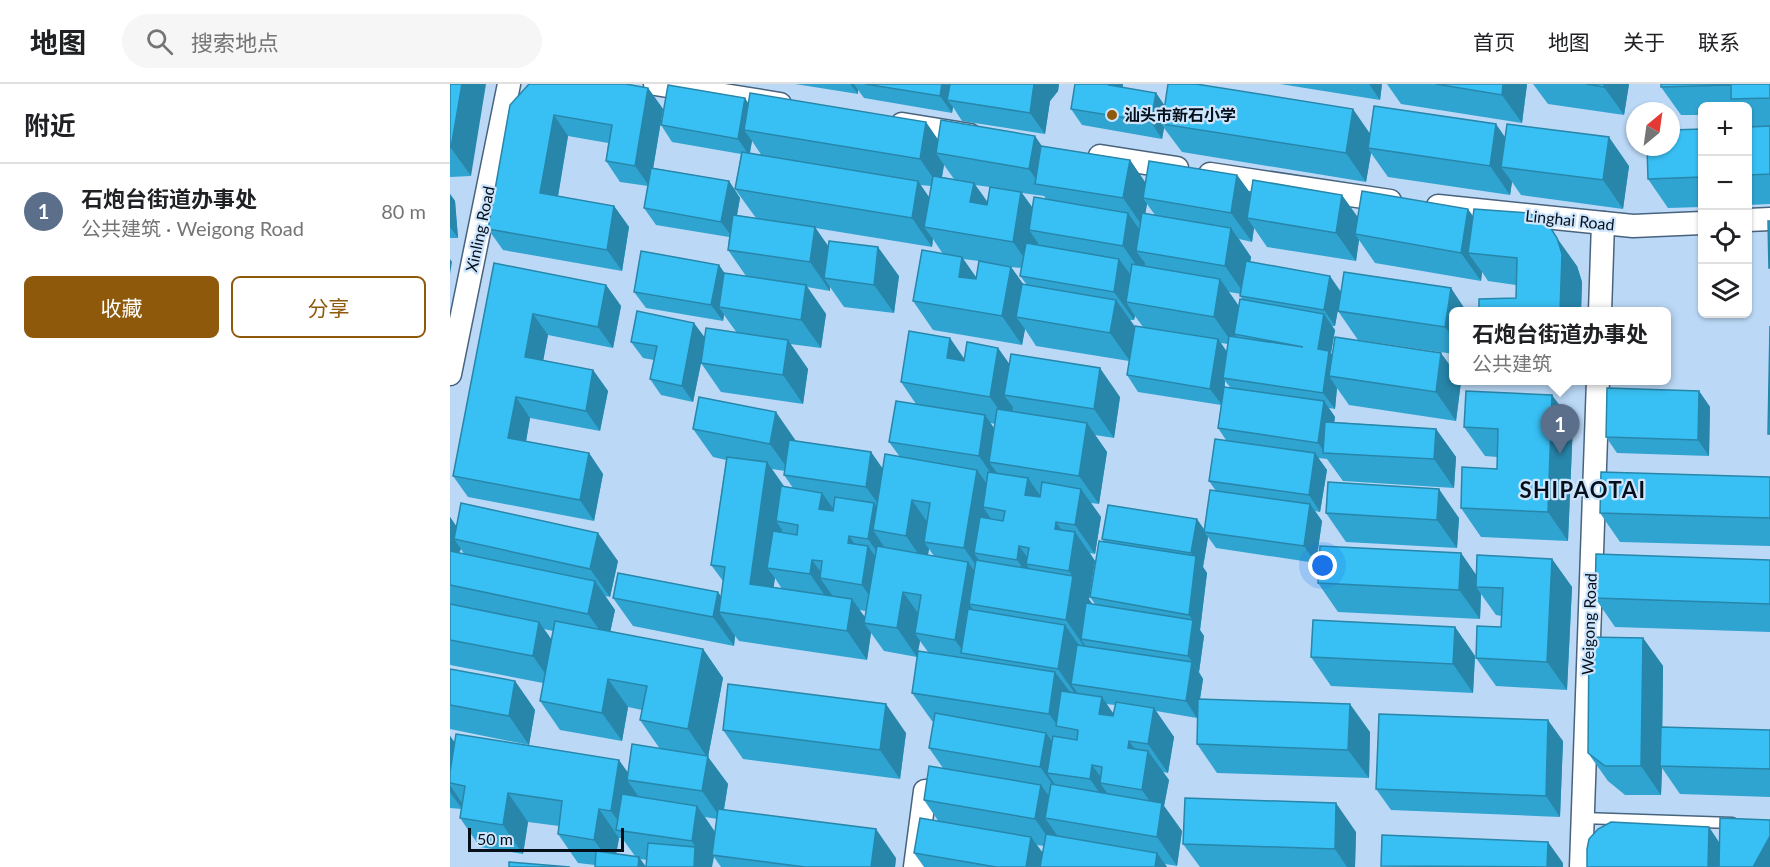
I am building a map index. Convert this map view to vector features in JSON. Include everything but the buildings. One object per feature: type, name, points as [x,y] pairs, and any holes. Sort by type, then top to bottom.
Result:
[{"type":"street","name":"Xinling Road","points":[[450,374],[509,84]]},
{"type":"street","points":[[655,84],[797,107]]},
{"type":"street","points":[[880,120],[987,138]]},
{"type":"street","name":"Linghai Road","points":[[1081,153],[1365,199],[1633,226],[1698,223]]},
{"type":"street","points":[[1752,220],[1770,219]]},
{"type":"street","points":[[1600,307],[1603,223]]},
{"type":"street","name":"Weigong Road","points":[[1581,867],[1600,491],[1598,385]]},
{"type":"street","points":[[915,867],[925,791]]},
{"type":"lane","points":[[1582,818],[1747,823]]},
{"type":"place","name":"汕头市新石小学","points":[[1112,115]]},
{"type":"place","name":"石炮台街道办事处","points":[[1560,454]]},
{"type":"district","name":"SHIPAOTAI","points":[[1583,490]]}]
